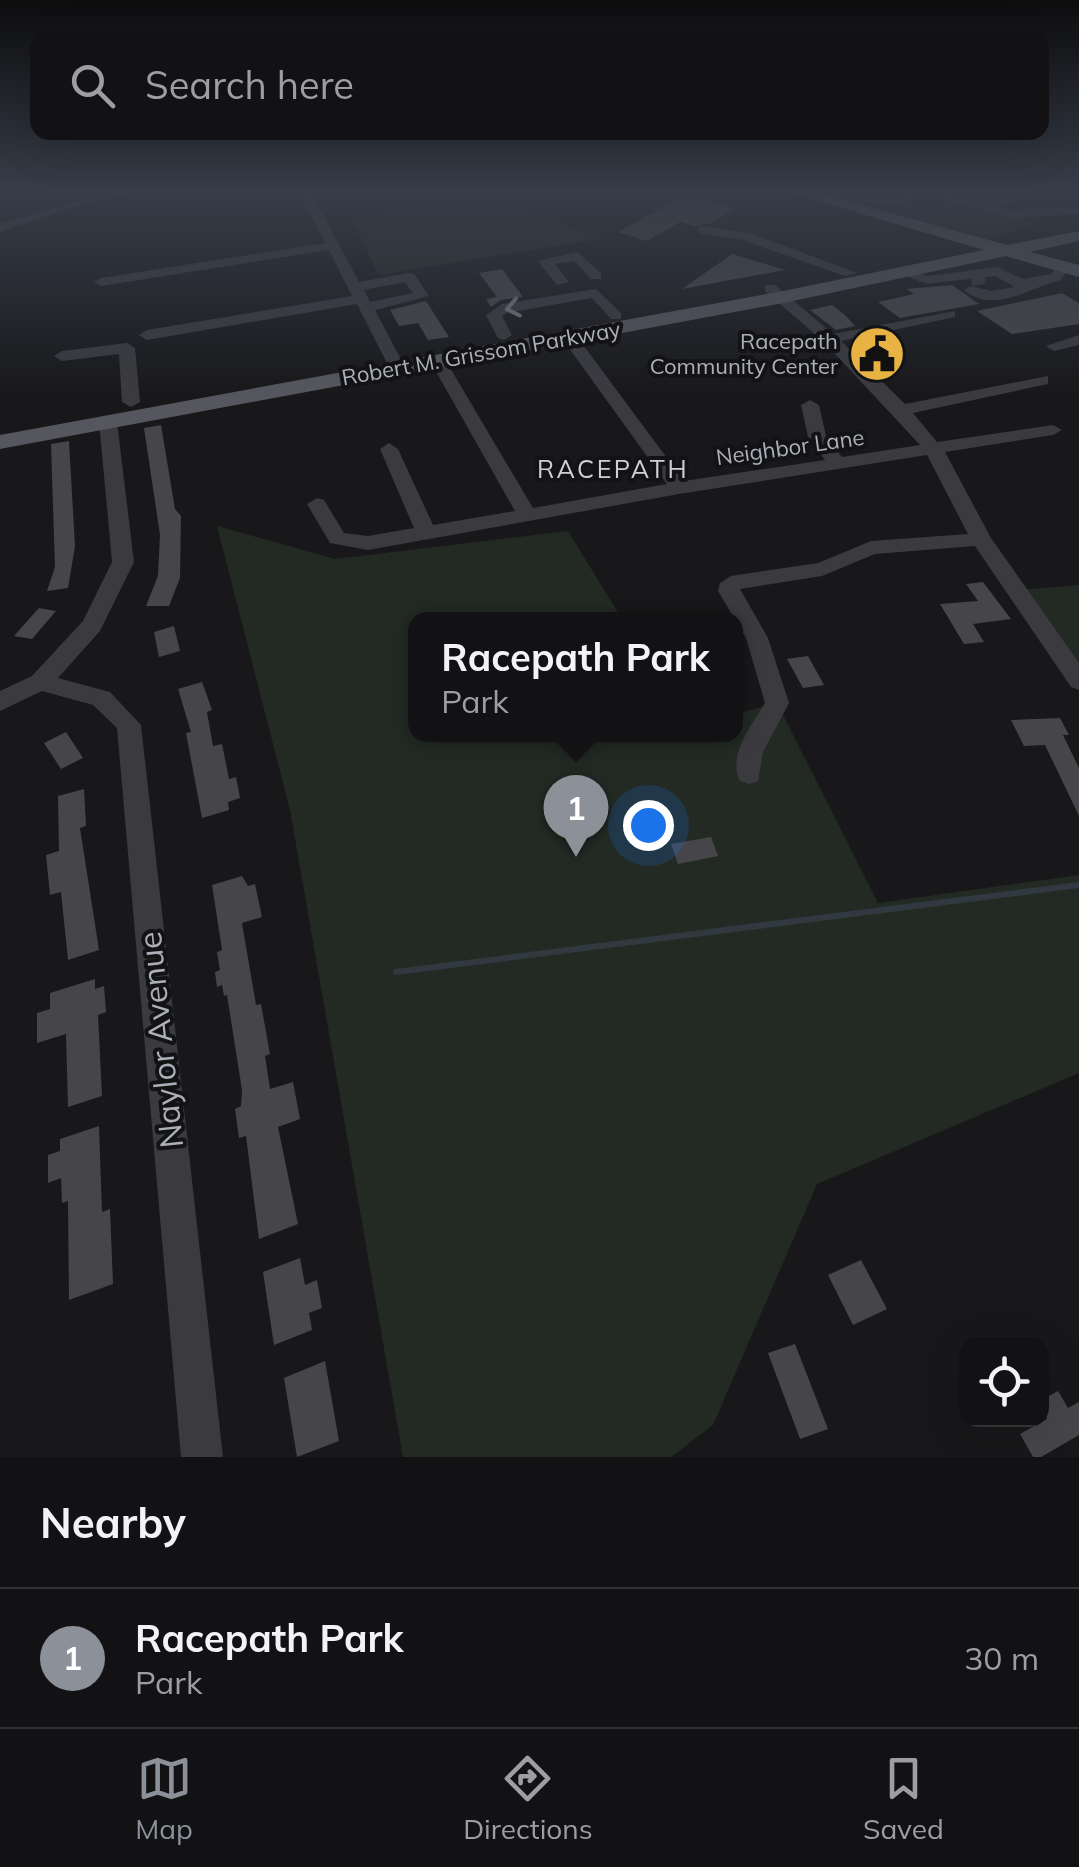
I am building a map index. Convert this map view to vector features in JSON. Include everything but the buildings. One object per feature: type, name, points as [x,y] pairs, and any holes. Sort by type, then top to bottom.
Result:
[{"type":"main road","name":"Robert M. Grissom Parkway","points":[[0,426],[395,362],[438,361],[776,293],[909,260]]},
{"type":"main road","name":"Robert M. Grissom Parkway","points":[[0,442],[395,362],[504,336],[622,315],[903,272],[979,281],[994,260]]},
{"type":"street","points":[[100,282],[241,260]]},
{"type":"street","points":[[338,260],[395,362]]},
{"type":"street","points":[[551,260],[545,261],[562,282]]},
{"type":"street","points":[[581,260],[622,315]]},
{"type":"street","points":[[813,260],[850,273]]},
{"type":"street","points":[[979,281],[1056,277],[1074,265]]},
{"type":"street","points":[[491,294],[596,276]]},
{"type":"street","points":[[147,335],[361,298],[392,302],[422,296],[409,277],[378,283],[361,298]]},
{"type":"street","points":[[378,283],[392,302]]},
{"type":"street","points":[[504,336],[495,321],[496,311],[551,307],[596,293],[622,315]]},
{"type":"street","points":[[776,293],[830,338],[901,410],[934,450],[981,539],[1079,681]]},
{"type":"street","points":[[830,338],[950,314]]},
{"type":"street","points":[[569,337],[679,488]]},
{"type":"street","points":[[1054,346],[1079,340]]},
{"type":"street","points":[[62,356],[126,348],[131,402]]},
{"type":"street","points":[[438,361],[528,516]]},
{"type":"street","points":[[901,410],[1042,380]]},
{"type":"street","points":[[810,405],[817,437],[838,465]]},
{"type":"street","points":[[0,702],[40,682],[92,625],[123,562],[108,422]]},
{"type":"street","name":"Neighbor Lane","points":[[317,504],[337,538],[368,543],[679,488],[1053,430]]},
{"type":"street","points":[[388,449],[426,534]]},
{"type":"street","points":[[741,612],[729,591],[731,583],[822,569],[871,548],[981,539]]},
{"type":"street","points":[[743,615],[756,638],[777,703],[750,752],[749,774]]},
{"type":"street","name":"Naylor Avenue","points":[[40,682],[101,698],[129,725],[202,1457]]},
{"type":"shaded area","points":[[371,260],[471,260],[379,275]]},
{"type":"shaded area","points":[[217,526],[335,559],[568,531],[618,612],[408,612],[408,742],[743,742],[743,712],[777,703],[878,903],[1079,875],[1079,1073],[817,1184],[713,1425],[671,1457],[403,1457],[290,810]]},
{"type":"shaded area","points":[[1079,585],[1079,681],[1019,590]]},
{"type":"waterway","points":[[396,972],[1079,885]]},
{"type":"tunnel","points":[[971,279],[989,276]]},
{"type":"place","name":"Racepath Community Center","points":[[877,354]]},
{"type":"place","name":"Racepath Park","points":[[576,857]]},
{"type":"district","name":"RACEPATH","points":[[613,468]]}]
